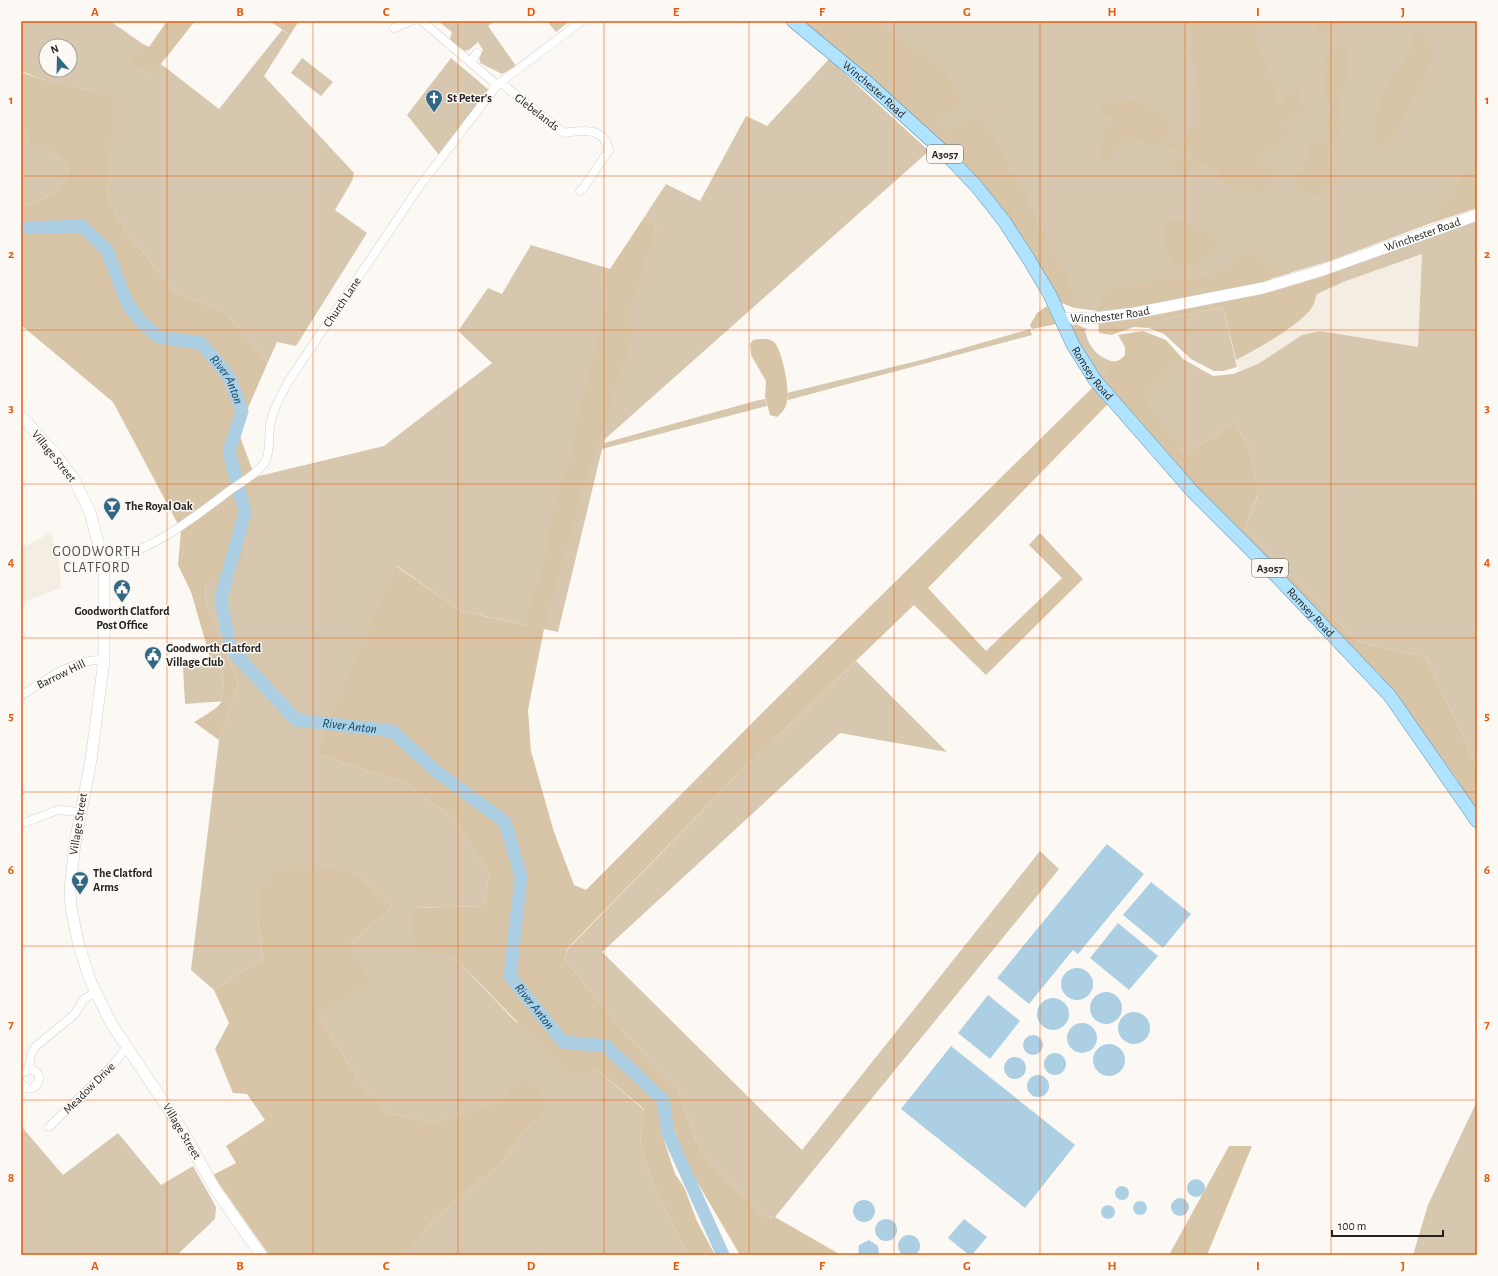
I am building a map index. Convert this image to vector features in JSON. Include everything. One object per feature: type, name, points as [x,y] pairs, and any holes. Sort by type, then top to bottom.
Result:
[{"type":"main road","name":"Winchester Road","points":[[793,21],[868,83],[944,152],[977,187],[1015,237],[1040,278],[1061,318]]},
{"type":"main road","name":"Romsey Road","points":[[1061,318],[1073,345],[1095,380],[1192,491],[1264,562],[1390,696],[1477,821]]},
{"type":"street","points":[[394,28],[411,21]]},
{"type":"street","name":"Glebelands","points":[[422,21],[499,84],[564,133],[579,130],[595,132],[607,141],[609,150],[580,191]]},
{"type":"street","name":"Church Lane","points":[[102,558],[124,556],[145,546],[200,514],[256,471],[266,459],[271,420],[279,399],[290,379],[419,187],[499,84],[582,21]]},
{"type":"street","points":[[471,61],[477,53]]},
{"type":"street","name":"Winchester Road","points":[[1061,318],[1094,318],[1135,313],[1263,288],[1320,271],[1477,215]]},
{"type":"street","name":"Village Street","points":[[22,419],[56,455],[75,481],[90,512],[102,558],[104,575],[104,660],[90,760],[79,812],[72,869],[71,907],[80,949],[95,992],[110,1023],[181,1128],[215,1189],[261,1255]]},
{"type":"street","name":"Barrow Hill","points":[[21,696],[44,681],[80,663],[92,659],[104,660]]},
{"type":"street","points":[[21,824],[58,810],[79,812]]},
{"type":"street","points":[[21,1074],[29,1069],[31,1055],[35,1047],[76,1014],[83,1000],[95,992]]},
{"type":"street","name":"Meadow Drive","points":[[49,1126],[112,1066],[126,1048]]},
{"type":"street","points":[[21,1083],[24,1087],[31,1089],[38,1083],[38,1073],[29,1069]]},
{"type":"shaded area","points":[[21,21],[110,21],[143,44],[130,63],[148,73],[161,64],[219,109],[282,30],[290,35],[264,76],[354,173],[352,181],[335,210],[367,233],[296,346],[277,342],[268,362],[224,311],[175,293],[126,231],[107,198],[113,96],[38,78],[78,78],[78,38],[38,38],[38,78],[21,71]]},
{"type":"shaded area","points":[[167,21],[195,21],[161,64],[148,73],[129,63],[143,44],[149,47]]},
{"type":"shaded area","points":[[270,21],[299,21],[290,35]]},
{"type":"shaded area","points":[[438,21],[494,21],[488,26],[516,66],[502,74],[480,63],[479,55],[483,50],[478,42],[469,50],[464,51],[449,41],[452,32]]},
{"type":"shaded area","points":[[547,21],[570,21],[556,32]]},
{"type":"shaded area","points":[[798,21],[872,21],[894,32],[919,51],[940,64],[965,102],[934,122],[944,132],[976,116],[981,118],[1001,148],[1015,178],[1025,192],[1029,206],[1055,256],[1067,274],[1075,308],[1062,303],[1053,293],[1002,210]]},
{"type":"shaded area","points":[[809,21],[1477,21],[1477,206],[1327,262],[1286,274],[1098,311],[1075,308],[1062,303],[1040,258]]},
{"type":"shaded area","points":[[1189,21],[1257,21],[1255,36],[1274,84],[1276,104],[1279,106],[1283,105],[1292,86],[1298,85],[1300,100],[1308,117],[1304,120],[1297,113],[1290,114],[1290,120],[1285,123],[1291,135],[1288,141],[1273,147],[1259,157],[1260,163],[1271,170],[1273,179],[1270,187],[1260,193],[1251,190],[1237,191],[1232,183],[1222,183],[1219,181],[1220,169],[1204,173],[1201,172],[1208,166],[1205,164],[1189,168],[1187,176],[1174,170],[1174,166],[1182,154],[1189,158],[1193,156],[1192,152],[1180,149],[1170,149],[1167,146],[1168,144],[1178,141],[1188,131],[1200,126],[1198,110],[1201,95],[1198,88],[1198,72],[1189,55],[1192,41]]},
{"type":"shaded area","points":[[1317,21],[1337,21],[1334,29],[1321,43],[1319,39]]},
{"type":"shaded area","points":[[1421,31],[1428,39],[1432,48],[1429,71],[1403,117],[1396,137],[1384,144],[1379,145],[1374,138],[1378,108],[1383,92],[1390,79],[1411,52],[1410,42],[1415,32]]},
{"type":"shaded area","points":[[1346,41],[1351,45],[1348,53],[1350,71],[1343,88],[1340,102],[1343,129],[1328,149],[1330,156],[1329,168],[1333,178],[1328,186],[1322,187],[1319,195],[1311,196],[1298,186],[1296,180],[1307,160],[1311,141],[1314,138],[1325,138],[1329,136],[1327,123],[1332,108],[1331,105],[1326,102],[1325,75],[1321,65],[1331,51]]},
{"type":"shaded area","points":[[302,58],[333,82],[321,96],[291,73]]},
{"type":"shaded area","points":[[451,58],[489,90],[439,155],[407,115]]},
{"type":"shaded area","points":[[829,59],[929,151],[605,439],[604,443],[755,401],[765,399],[767,406],[602,449],[558,632],[461,611],[397,566],[317,754],[408,784],[454,819],[489,872],[484,906],[412,908],[453,956],[515,1021],[596,1069],[644,1110],[640,1141],[649,1175],[688,1255],[394,1255],[416,1241],[433,1220],[501,1164],[524,1132],[537,1120],[510,1086],[503,1102],[433,1123],[389,1113],[362,1085],[318,1015],[348,946],[392,906],[354,871],[328,870],[258,921],[263,959],[214,990],[191,970],[219,740],[238,683],[206,602],[205,583],[255,477],[384,446],[492,363],[458,331],[488,288],[502,294],[531,245],[610,269],[634,292],[657,226],[645,216],[666,184],[700,201],[746,116],[767,126]]},
{"type":"shaded area","points":[[21,72],[41,79],[114,96],[107,198],[126,231],[175,293],[224,311],[268,362],[238,431],[255,477],[255,499],[237,578],[205,583],[206,602],[238,683],[219,740],[194,722],[219,704],[224,694],[224,686],[221,663],[212,664],[191,592],[178,565],[181,530],[113,402],[21,325],[21,207],[52,195],[67,177],[68,164],[57,157],[52,151],[32,142],[21,130]]},
{"type":"shaded area","points":[[984,100],[990,105],[993,114],[987,114],[981,107],[981,101]]},
{"type":"shaded area","points":[[1136,100],[1142,102],[1147,107],[1159,111],[1167,120],[1170,127],[1170,134],[1163,142],[1153,146],[1146,144],[1143,139],[1128,141],[1119,145],[1109,161],[1102,160],[1099,147],[1106,139],[1103,130],[1115,121],[1110,116],[1100,117],[1100,106],[1108,102],[1127,102]]},
{"type":"shaded area","points":[[21,130],[28,138],[52,151],[57,157],[68,164],[67,177],[52,195],[21,207]]},
{"type":"shaded area","points":[[1477,165],[1477,208],[1435,222],[1462,176]]},
{"type":"shaded area","points":[[645,216],[657,226],[630,308],[631,340],[628,356],[619,369],[608,414],[581,494],[544,629],[528,710],[531,751],[554,832],[574,885],[586,890],[764,711],[1093,387],[1108,404],[928,588],[986,651],[1062,578],[1029,545],[1040,533],[1083,579],[986,675],[914,605],[735,777],[568,948],[564,959],[627,1036],[678,1088],[696,1141],[706,1157],[725,1179],[766,1218],[775,1217],[841,1255],[740,1255],[686,1163],[673,1127],[661,1131],[675,1174],[684,1187],[697,1221],[715,1255],[688,1255],[649,1175],[640,1141],[644,1109],[596,1069],[572,1078],[453,956],[416,950],[412,908],[484,906],[489,872],[454,819],[408,784],[317,754],[336,705],[396,566],[461,611],[525,625],[546,553],[556,497],[568,466],[588,375],[607,309],[609,295],[604,278]]},
{"type":"shaded area","points":[[1477,217],[1477,766],[1426,657],[1358,642],[1245,529],[1258,494],[1249,447],[1235,423],[1185,454],[1142,396],[1183,359],[1213,376],[1233,374],[1258,364],[1302,335],[1320,331],[1418,347],[1422,254],[1343,282],[1340,268]]},
{"type":"shaded area","points":[[1167,219],[1194,225],[1207,231],[1217,239],[1215,246],[1208,255],[1193,265],[1184,266],[1176,263],[1167,249],[1165,229]]},
{"type":"shaded area","points":[[1422,254],[1418,347],[1320,331],[1302,335],[1258,364],[1239,372],[1236,360],[1257,350],[1312,308],[1317,294],[1343,282]]},
{"type":"shaded area","points":[[1249,255],[1257,256],[1270,267],[1291,273],[1270,279],[1272,291],[1340,268],[1343,282],[1317,294],[1311,309],[1297,323],[1265,344],[1236,360],[1223,307],[1164,319],[1149,328],[1134,327],[1111,335],[1099,333],[1097,303],[1106,293],[1122,282],[1151,282],[1165,278],[1205,277],[1215,273],[1241,257]]},
{"type":"shaded area","points":[[1047,306],[1056,324],[1032,329],[1030,325],[1037,313]]},
{"type":"shaded area","points":[[1223,307],[1237,367],[1223,371],[1214,371],[1191,359],[1164,334],[1149,328],[1164,319]]},
{"type":"shaded area","points":[[1076,324],[1087,329],[1085,330],[1089,343],[1098,354],[1106,359],[1107,375],[1110,383],[1119,397],[1136,416],[1133,419],[1093,372],[1069,327]]},
{"type":"shaded area","points":[[1030,329],[1032,335],[788,400],[787,393],[925,359]]},
{"type":"shaded area","points":[[1143,331],[1166,340],[1183,359],[1143,396],[1185,454],[1235,423],[1249,447],[1258,493],[1245,529],[1358,642],[1426,657],[1477,766],[1477,813],[1456,778],[1409,714],[1361,656],[1199,489],[1116,394],[1107,377],[1105,369],[1106,359],[1116,361],[1125,355],[1125,347],[1118,335]]},
{"type":"shaded area","points":[[768,339],[774,342],[780,353],[785,370],[788,396],[784,410],[777,417],[770,415],[765,397],[766,381],[751,355],[750,344],[753,340]]},
{"type":"shaded area","points":[[51,532],[60,566],[61,588],[21,603],[21,549]]},
{"type":"shaded area","points":[[856,661],[947,752],[840,733],[602,952],[802,1150],[1040,851],[1059,869],[775,1217],[766,1218],[725,1179],[706,1157],[696,1141],[678,1088],[627,1036],[564,959],[568,949],[735,777]]},
{"type":"shaded area","points":[[221,664],[225,701],[185,704],[183,666]]},
{"type":"shaded area","points":[[302,866],[354,871],[392,906],[348,946],[370,981],[318,1015],[362,1085],[389,1113],[433,1123],[502,1102],[510,1086],[525,1079],[540,1089],[545,1109],[537,1120],[524,1132],[501,1164],[433,1220],[416,1241],[394,1255],[269,1255],[213,1175],[236,1163],[226,1146],[265,1120],[247,1094],[233,1093],[215,1049],[229,1023],[214,990],[263,959],[258,920],[261,890],[276,867]]},
{"type":"shaded area","points":[[1477,1101],[1477,1255],[1413,1255],[1428,1205]]},
{"type":"shaded area","points":[[21,1126],[63,1175],[118,1133],[161,1185],[193,1166],[216,1207],[215,1219],[177,1255],[21,1255]]},
{"type":"shaded area","points":[[1229,1146],[1252,1146],[1207,1255],[1169,1255]]},
{"type":"water","points":[[1107,844],[1144,874],[1078,954],[1073,950],[1029,1004],[997,978]]},
{"type":"water","points":[[1151,882],[1191,914],[1163,948],[1123,915]]},
{"type":"water","points":[[1118,923],[1158,956],[1129,990],[1090,958]]},
{"type":"water","points":[[1074,968],[1080,968],[1090,975],[1093,984],[1092,990],[1086,997],[1080,1000],[1074,1000],[1064,993],[1061,987],[1061,981],[1068,971]]},
{"type":"water","points":[[1106,992],[1115,995],[1119,999],[1122,1008],[1119,1017],[1115,1021],[1106,1024],[1097,1021],[1093,1017],[1090,1008],[1093,999],[1097,995]]},
{"type":"water","points":[[988,995],[1020,1021],[990,1059],[958,1033]]},
{"type":"water","points":[[1053,998],[1064,1003],[1069,1014],[1064,1025],[1053,1030],[1042,1025],[1037,1014],[1042,1003]]},
{"type":"water","points":[[1131,1012],[1137,1012],[1147,1019],[1150,1028],[1149,1034],[1143,1041],[1137,1044],[1131,1044],[1121,1037],[1118,1031],[1118,1025],[1125,1015]]},
{"type":"water","points":[[1082,1023],[1093,1027],[1097,1038],[1093,1049],[1082,1053],[1071,1049],[1067,1038],[1071,1027]]},
{"type":"water","points":[[1029,1035],[1037,1035],[1043,1041],[1043,1049],[1037,1055],[1029,1055],[1023,1049],[1023,1041]]},
{"type":"water","points":[[1109,1044],[1120,1049],[1125,1060],[1120,1071],[1109,1076],[1098,1071],[1093,1060],[1098,1049]]},
{"type":"water","points":[[951,1046],[1075,1145],[1025,1208],[901,1109]]},
{"type":"water","points":[[1051,1053],[1059,1053],[1066,1060],[1066,1068],[1059,1075],[1051,1075],[1044,1068],[1044,1060]]},
{"type":"water","points":[[1015,1057],[1023,1060],[1026,1068],[1023,1076],[1015,1079],[1007,1076],[1004,1068],[1007,1060]]},
{"type":"water","points":[[1038,1075],[1046,1078],[1049,1086],[1046,1094],[1038,1097],[1030,1094],[1027,1086],[1030,1078]]},
{"type":"water","points":[[1196,1179],[1200,1180],[1204,1184],[1204,1192],[1200,1196],[1196,1197],[1192,1196],[1188,1192],[1187,1188],[1188,1184],[1192,1180]]},
{"type":"water","points":[[1122,1186],[1127,1188],[1129,1193],[1127,1198],[1122,1200],[1117,1198],[1115,1193],[1117,1188]]},
{"type":"water","points":[[1180,1198],[1186,1201],[1189,1207],[1186,1213],[1180,1216],[1174,1213],[1171,1207],[1174,1201]]},
{"type":"water","points":[[864,1200],[872,1203],[875,1211],[872,1219],[864,1222],[856,1219],[853,1211],[856,1203]]},
{"type":"water","points":[[1140,1201],[1145,1203],[1147,1208],[1145,1213],[1140,1215],[1135,1213],[1133,1208],[1135,1203]]},
{"type":"water","points":[[1105,1205],[1111,1205],[1115,1209],[1115,1215],[1111,1219],[1105,1219],[1101,1215],[1101,1209]]},
{"type":"water","points":[[886,1219],[894,1222],[897,1230],[894,1238],[886,1241],[878,1238],[875,1230],[878,1222]]},
{"type":"water","points":[[964,1219],[987,1237],[972,1255],[969,1255],[948,1238]]},
{"type":"water","points":[[909,1235],[913,1236],[919,1242],[919,1250],[913,1256],[909,1257],[905,1256],[899,1250],[898,1246],[899,1242],[905,1236]]},
{"type":"water","points":[[869,1240],[878,1246],[879,1255],[858,1255],[859,1245]]},
{"type":"waterway","name":"River Anton","points":[[21,228],[82,226],[107,250],[127,303],[142,323],[159,337],[201,343],[229,377],[242,411],[229,452],[245,512],[221,598],[230,648],[296,720],[392,731],[437,772],[505,822],[521,877],[510,976],[563,1042],[606,1046],[663,1100],[668,1133],[723,1255]]},
{"type":"place","name":"St Peter's","points":[[434,113]]},
{"type":"place","name":"The Royal Oak","points":[[112,521]]},
{"type":"place","name":"Goodworth Clatford Post Office","points":[[122,603]]},
{"type":"place","name":"Goodworth Clatford Village Club","points":[[153,670]]},
{"type":"place","name":"The Clatford Arms","points":[[80,895]]},
{"type":"district","name":"GOODWORTH CLATFORD","points":[[97,560]]}]
